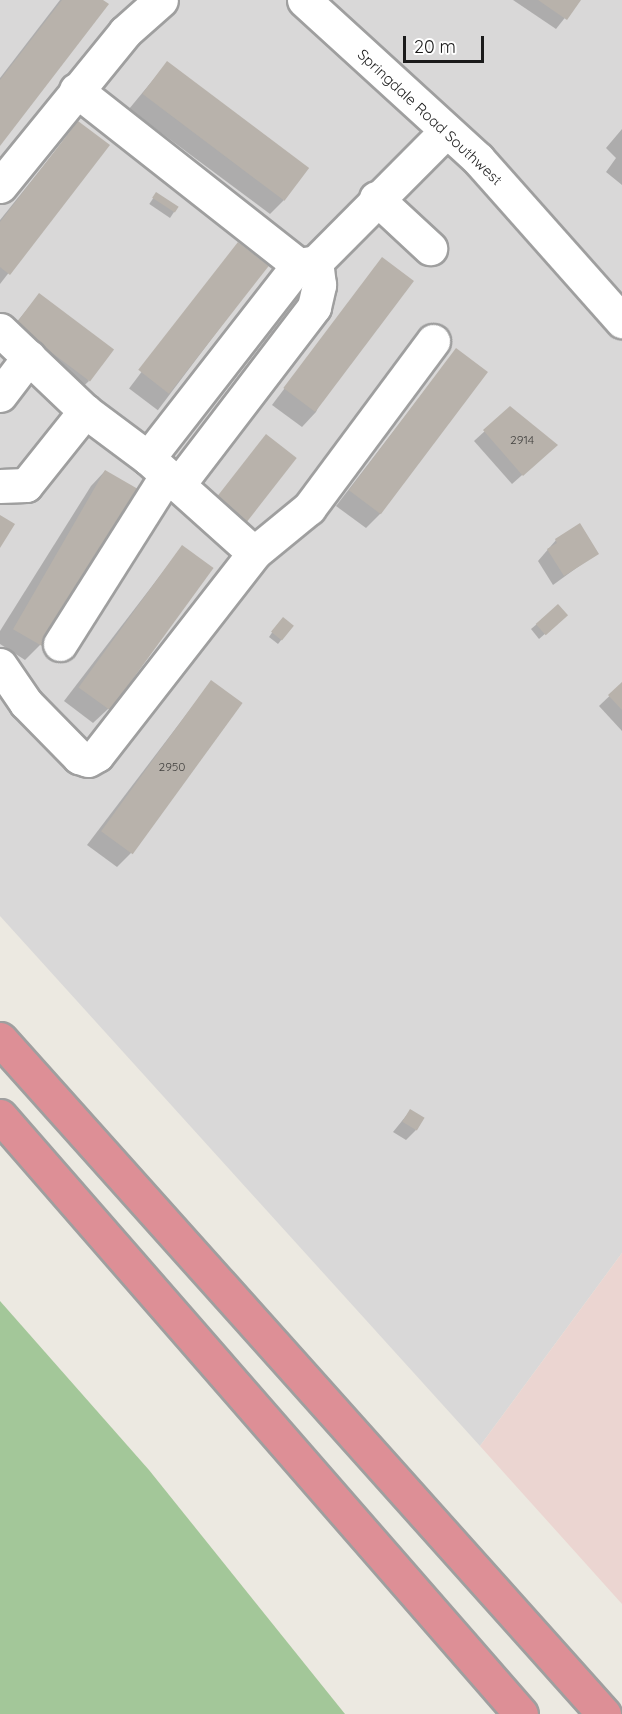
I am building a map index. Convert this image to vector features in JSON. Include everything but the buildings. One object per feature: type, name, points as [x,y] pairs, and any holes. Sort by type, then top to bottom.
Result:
[{"type":"highway","points":[[0,1039],[604,1714]]},
{"type":"highway","points":[[0,1116],[521,1714]]},
{"type":"street","points":[[125,32],[137,0]]},
{"type":"street","points":[[0,186],[125,32],[161,0]]},
{"type":"street","name":"Springdale Road Southwest","points":[[304,0],[446,130],[561,248],[622,321]]},
{"type":"street","points":[[60,644],[164,473],[314,307],[319,285],[307,264],[76,90]]},
{"type":"street","points":[[307,264],[446,130]]},
{"type":"street","points":[[376,198],[430,248]]},
{"type":"street","points":[[0,330],[85,411],[164,473],[254,553]]},
{"type":"street","points":[[0,665],[26,703],[79,757],[87,760],[97,755],[254,553],[309,508],[433,341]]},
{"type":"street","points":[[0,395],[29,357]]},
{"type":"street","points":[[0,486],[26,485],[85,411]]},
{"type":"shaded area","points":[[0,0],[622,0],[622,1253],[480,1446],[0,916]]},
{"type":"shaded area","points":[[622,1253],[622,1604],[480,1446]]},
{"type":"green space","points":[[0,1301],[149,1470],[345,1714],[0,1714]]}]
